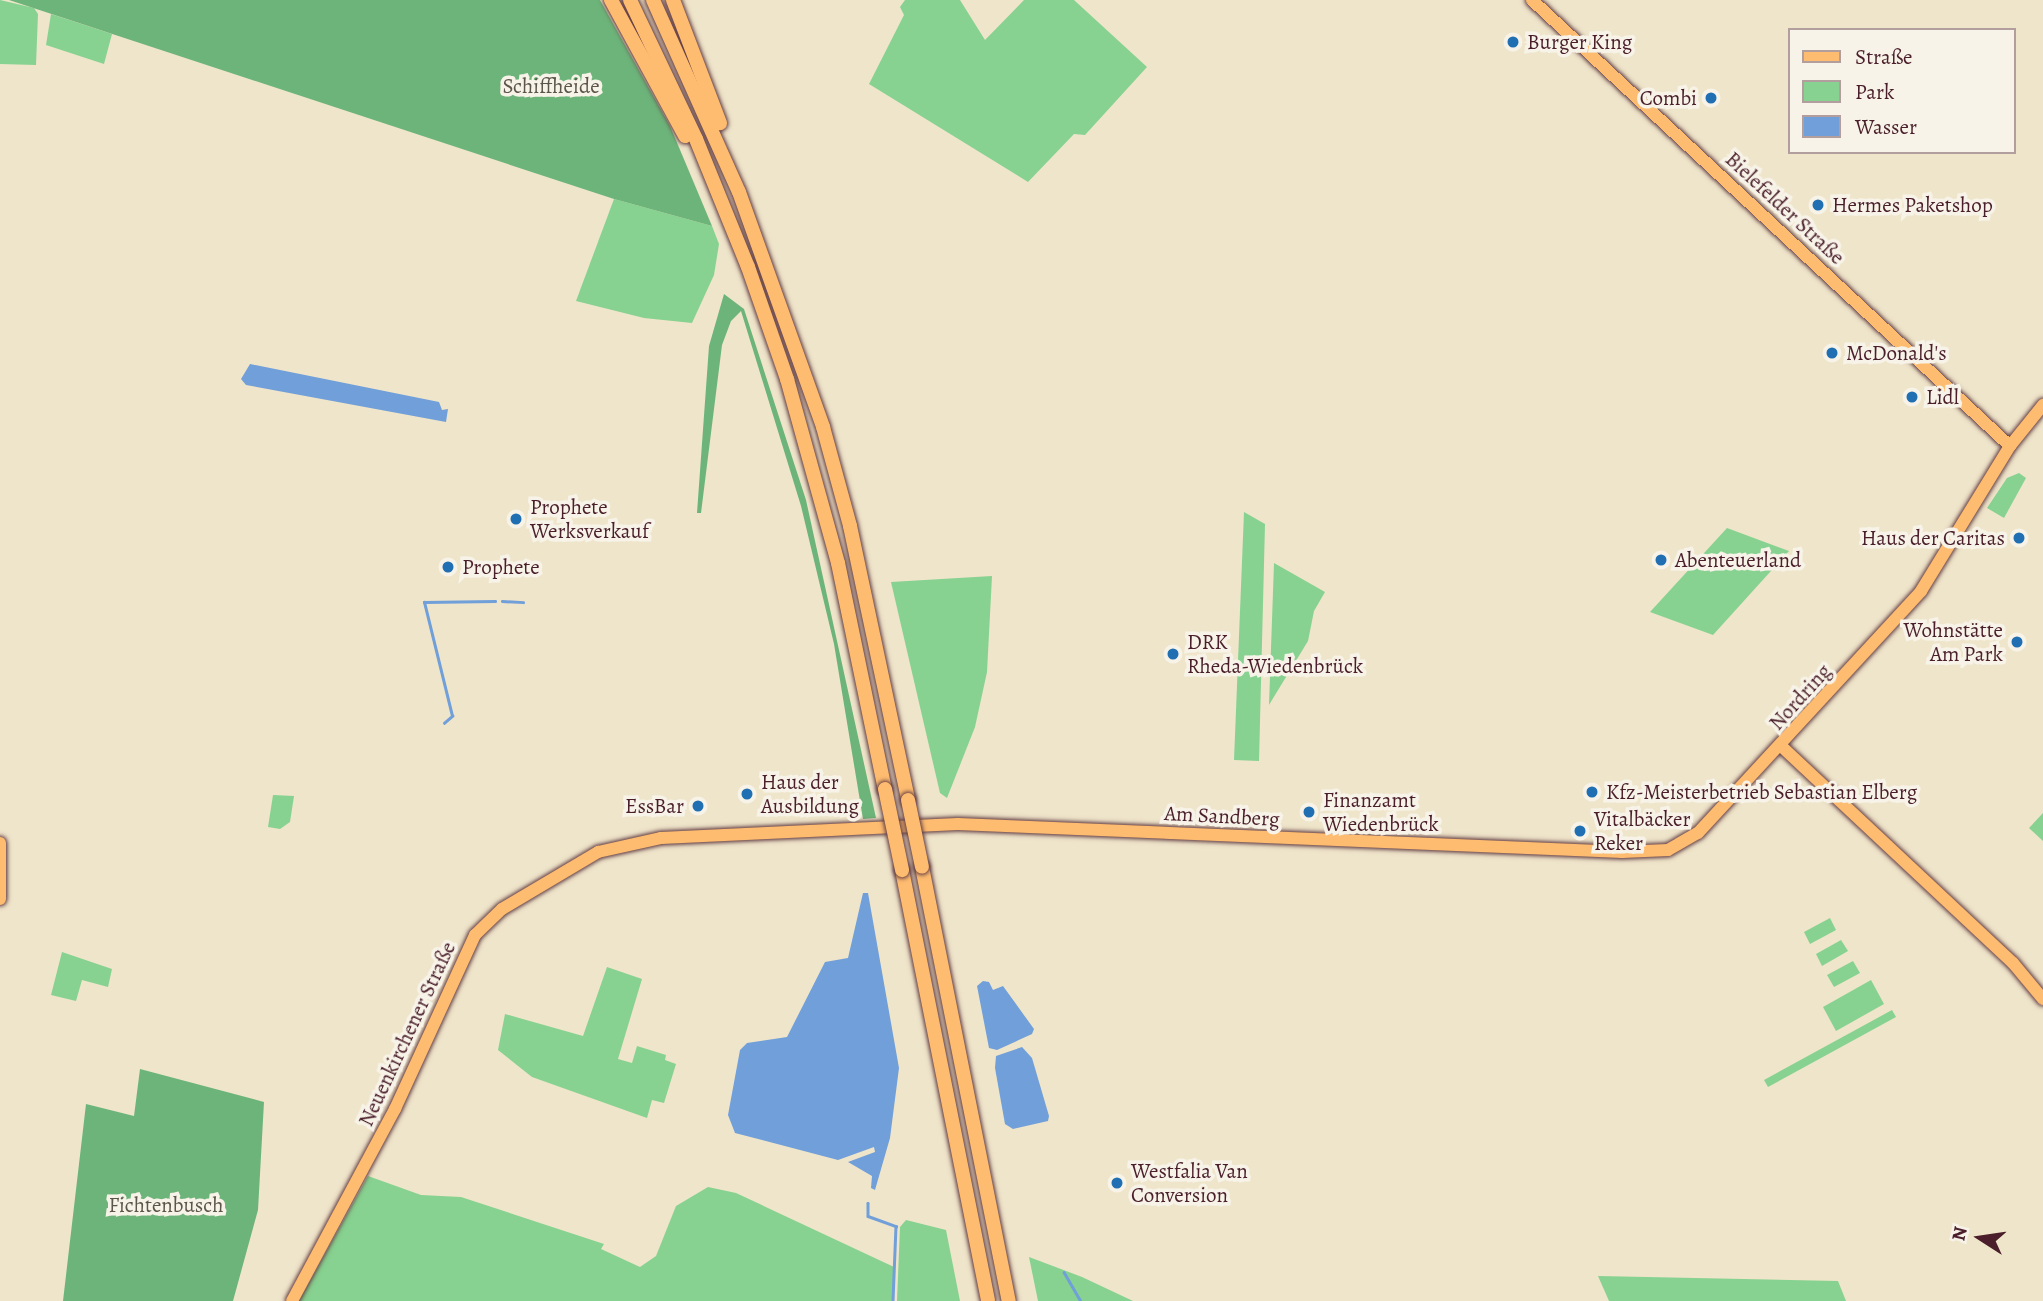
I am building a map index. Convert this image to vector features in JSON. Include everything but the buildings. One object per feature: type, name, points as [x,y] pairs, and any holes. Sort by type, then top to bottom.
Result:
[{"type":"highway","points":[[611,0],[710,175]]},
{"type":"highway","points":[[630,0],[710,175],[764,312],[815,473],[856,641],[988,1301]]},
{"type":"highway","points":[[653,0],[739,192],[823,427],[856,553],[1009,1301]]},
{"type":"highway","points":[[673,0],[726,140],[739,192]]},
{"type":"main road","name":"Bielefelder Straße","points":[[1532,0],[2010,446]]},
{"type":"main road","name":"Nordring","points":[[2043,405],[2010,446],[1926,584],[1780,745],[2013,963],[2043,999]]},
{"type":"main road","name":"Am Sandberg","points":[[662,838],[958,824],[1653,853],[1684,843],[1698,833],[1780,745]]},
{"type":"main road","name":"Neuenkirchener Straße","points":[[292,1301],[394,1109],[475,935],[502,909],[598,852],[662,838]]},
{"type":"main road","points":[[0,843],[0,899]]},
{"type":"green space","points":[[0,0],[34,8],[38,14],[36,65],[0,64]]},
{"type":"green space","name":"Schiffheide","points":[[9,0],[600,0],[670,126],[712,226],[614,199]]},
{"type":"green space","points":[[905,0],[960,0],[985,40],[1024,0],[1074,0],[1147,67],[1085,135],[1074,134],[1028,182],[869,84],[904,15],[900,7]]},
{"type":"green space","points":[[51,14],[112,34],[104,64],[46,45]]},
{"type":"green space","points":[[614,199],[712,226],[719,244],[714,275],[692,323],[644,318],[576,301]]},
{"type":"green space","points":[[724,294],[744,309],[806,500],[876,818],[863,819],[834,644],[801,506],[741,311],[731,321],[722,345],[701,513],[697,513],[709,346]]},
{"type":"green space","points":[[2019,473],[2026,478],[2004,518],[1987,508],[2007,478]]},
{"type":"green space","points":[[1244,512],[1265,524],[1259,761],[1234,760]]},
{"type":"green space","points":[[1727,528],[1789,551],[1713,635],[1650,612]]},
{"type":"green space","points":[[1274,563],[1325,592],[1314,611],[1308,641],[1269,705]]},
{"type":"green space","points":[[992,576],[987,672],[975,727],[947,798],[940,793],[891,582]]},
{"type":"green space","points":[[273,795],[294,796],[290,822],[280,829],[268,827]]},
{"type":"green space","points":[[2043,813],[2043,841],[2029,828]]},
{"type":"green space","points":[[1830,918],[1836,930],[1810,944],[1804,932]]},
{"type":"green space","points":[[1841,940],[1848,951],[1822,966],[1816,954]]},
{"type":"green space","points":[[62,952],[112,969],[108,987],[82,980],[76,1001],[51,995]]},
{"type":"green space","points":[[1853,961],[1860,973],[1834,987],[1827,975]]},
{"type":"green space","points":[[607,967],[642,979],[618,1059],[632,1063],[637,1046],[666,1055],[665,1060],[676,1064],[664,1103],[652,1100],[647,1118],[532,1077],[498,1050],[505,1014],[583,1036]]},
{"type":"green space","points":[[1871,980],[1884,1004],[1836,1031],[1823,1007]]},
{"type":"green space","points":[[1892,1010],[1896,1017],[1768,1087],[1764,1080]]},
{"type":"green space","name":"Fichtenbusch","points":[[140,1069],[264,1102],[258,1210],[233,1301],[63,1301],[86,1104],[134,1116]]},
{"type":"green space","points":[[368,1176],[421,1195],[461,1197],[604,1244],[601,1249],[640,1267],[656,1256],[676,1206],[708,1187],[736,1193],[894,1267],[892,1301],[299,1301]]},
{"type":"green space","points":[[906,1220],[946,1230],[960,1301],[897,1301],[900,1227]]},
{"type":"green space","points":[[1029,1257],[1082,1277],[1133,1301],[1038,1301]]},
{"type":"green space","points":[[1598,1276],[1838,1281],[1846,1301],[1609,1301]]},
{"type":"water","points":[[250,364],[439,402],[442,410],[448,409],[446,422],[246,385],[241,379]]},
{"type":"water","points":[[863,893],[868,893],[899,1068],[890,1138],[875,1190],[871,1188],[872,1176],[848,1162],[875,1152],[874,1147],[838,1160],[735,1133],[728,1115],[740,1050],[747,1043],[787,1037],[825,962],[848,958]]},
{"type":"water","points":[[983,981],[989,982],[993,990],[1003,986],[1034,1029],[1032,1034],[997,1050],[989,1048],[977,986]]},
{"type":"water","points":[[1022,1047],[1032,1058],[1049,1116],[1048,1121],[1013,1129],[1005,1124],[995,1068],[996,1056]]},
{"type":"waterway","points":[[444,723],[452,716],[424,602],[495,601]]},
{"type":"waterway","points":[[502,601],[523,602]]},
{"type":"waterway","points":[[868,1203],[868,1216],[896,1226],[893,1301]]},
{"type":"waterway","points":[[1064,1272],[1081,1301]]},
{"type":"place","name":"Burger King","points":[[1513,42]]},
{"type":"place","name":"Combi","points":[[1711,98]]},
{"type":"place","name":"Hermes Paketshop","points":[[1818,205]]},
{"type":"place","name":"McDonald's","points":[[1832,353]]},
{"type":"place","name":"Lidl","points":[[1912,397]]},
{"type":"place","name":"Prophete Werksverkauf","points":[[516,519]]},
{"type":"place","name":"Haus der Caritas","points":[[2019,538]]},
{"type":"place","name":"Abenteuerland","points":[[1661,560]]},
{"type":"place","name":"Prophete","points":[[448,567]]},
{"type":"place","name":"Wohnstätte Am Park","points":[[2017,642]]},
{"type":"place","name":"DRK Rheda-Wiedenbrück","points":[[1173,654]]},
{"type":"place","name":"Kfz-Meisterbetrieb Sebastian Elberg","points":[[1592,792]]},
{"type":"place","name":"Haus der Ausbildung","points":[[747,794]]},
{"type":"place","name":"EssBar","points":[[698,806]]},
{"type":"place","name":"Finanzamt Wiedenbrück","points":[[1309,812]]},
{"type":"place","name":"Vitalbäcker Reker","points":[[1580,831]]},
{"type":"place","name":"Westfalia Van Conversion","points":[[1117,1183]]}]
